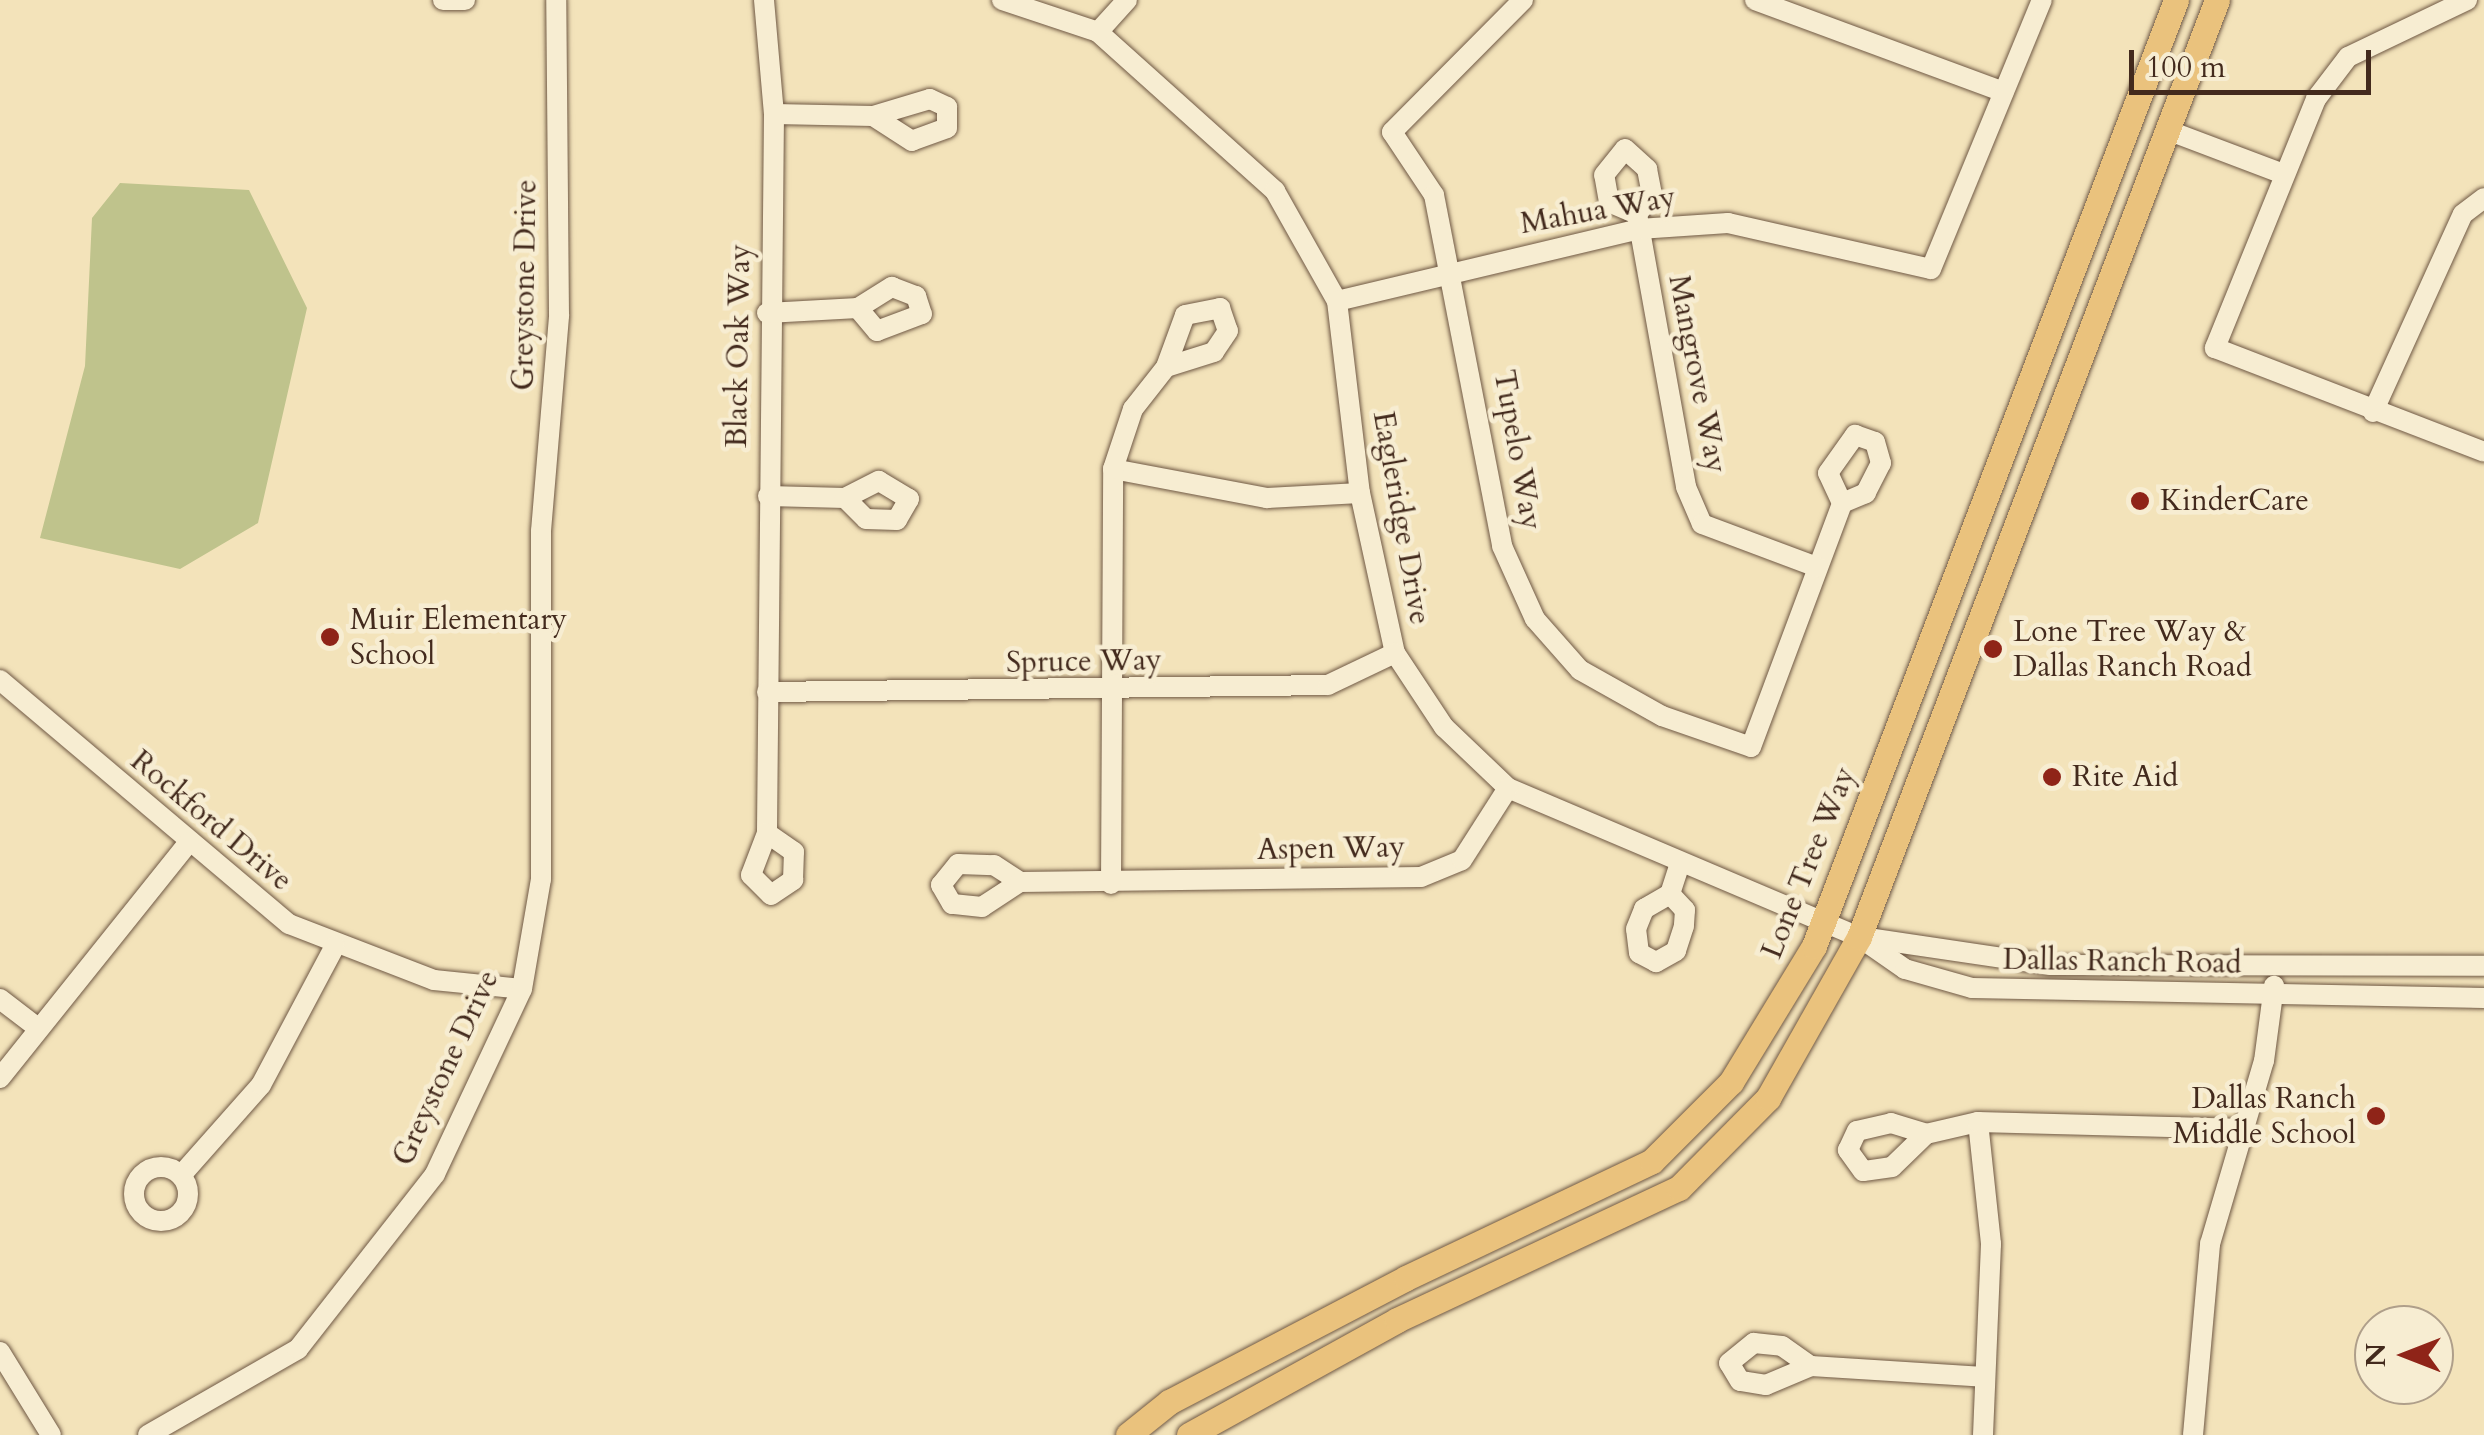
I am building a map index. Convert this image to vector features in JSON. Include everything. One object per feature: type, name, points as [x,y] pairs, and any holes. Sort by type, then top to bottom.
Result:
[{"type":"main road","name":"Lone Tree Way","points":[[1128,1435],[1170,1402],[1389,1286],[1652,1161],[1731,1082],[1823,924],[2176,0]]},
{"type":"main road","points":[[1190,1435],[1397,1320],[1680,1188],[1768,1098],[1858,937],[2216,0]]},
{"type":"main road","points":[[2014,533],[2001,523],[2000,500],[2035,400],[2033,374]]},
{"type":"street","points":[[443,0],[465,0]]},
{"type":"street","name":"Greystone Drive","points":[[148,1435],[298,1349],[434,1174],[522,988],[541,879],[540,531],[559,315],[556,0]]},
{"type":"street","name":"Black Oak Way","points":[[764,0],[774,114],[767,313],[767,833]]},
{"type":"street","name":"Eagleridge Drive","points":[[1002,0],[1098,32],[1275,191],[1337,301],[1360,492],[1395,653],[1444,727],[1508,788],[1858,937]]},
{"type":"street","points":[[1098,32],[1127,0]]},
{"type":"street","name":"Tupelo Way","points":[[1523,0],[1392,132],[1434,194],[1454,269],[1502,546],[1534,619],[1580,670],[1662,716],[1751,747],[1817,568]]},
{"type":"street","points":[[1755,0],[2004,92],[2042,0]]},
{"type":"street","points":[[2467,0],[2348,57],[2316,99],[2281,173],[2215,348],[2484,452]]},
{"type":"street","name":"Mahua Way","points":[[1337,301],[1638,221],[1728,223],[1931,268],[2004,92]]},
{"type":"street","points":[[774,114],[873,116]]},
{"type":"street","points":[[2167,130],[2281,173]]},
{"type":"street","points":[[2373,412],[2463,214],[2484,198]]},
{"type":"street","name":"Mangrove Way","points":[[1638,221],[1686,487],[1702,524],[1817,568]]},
{"type":"street","points":[[767,313],[858,308]]},
{"type":"street","points":[[1111,884],[1112,469],[1133,408],[1166,367]]},
{"type":"street","points":[[1112,469],[1268,498],[1360,492]]},
{"type":"street","points":[[768,496],[845,498]]},
{"type":"street","points":[[1817,568],[1842,504]]},
{"type":"street","name":"Spruce Way","points":[[766,692],[1112,694],[1328,685],[1395,653]]},
{"type":"street","name":"Rockford Drive","points":[[0,680],[253,902],[334,946],[434,980],[522,988]]},
{"type":"street","name":"Aspen Way","points":[[1020,882],[1111,884],[1421,877],[1462,860],[1508,788]]},
{"type":"street","points":[[0,1078],[34,1025],[189,842]]},
{"type":"street","points":[[1670,894],[1680,864]]},
{"type":"street","name":"Dallas Ranch Road","points":[[1858,937],[2051,965],[2484,966]]},
{"type":"street","name":"Dallas Ranch Road","points":[[1858,937],[1904,969],[1972,988],[2484,998]]},
{"type":"street","points":[[184,1172],[261,1085],[334,946]]},
{"type":"street","points":[[2193,1435],[2210,1244],[2246,1129],[2274,995],[2274,968]]},
{"type":"street","points":[[0,999],[34,1025]]},
{"type":"street","points":[[1926,1134],[1978,1122],[2246,1129]]},
{"type":"street","points":[[1978,1122],[1991,1244],[1984,1435]]},
{"type":"street","points":[[0,1352],[51,1435]]},
{"type":"street","points":[[1811,1366],[1984,1378]]},
{"type":"green space","points":[[120,183],[249,190],[307,308],[258,523],[180,569],[40,538],[85,366],[92,218]]},
{"type":"place","name":"KinderCare","points":[[2140,501]]},
{"type":"place","name":"Muir Elementary School","points":[[330,637]]},
{"type":"place","name":"Lone Tree Way & Dallas Ranch Road","points":[[1993,649]]},
{"type":"place","name":"Rite Aid","points":[[2052,777]]},
{"type":"place","name":"Dallas Ranch Middle School","points":[[2376,1116]]}]
